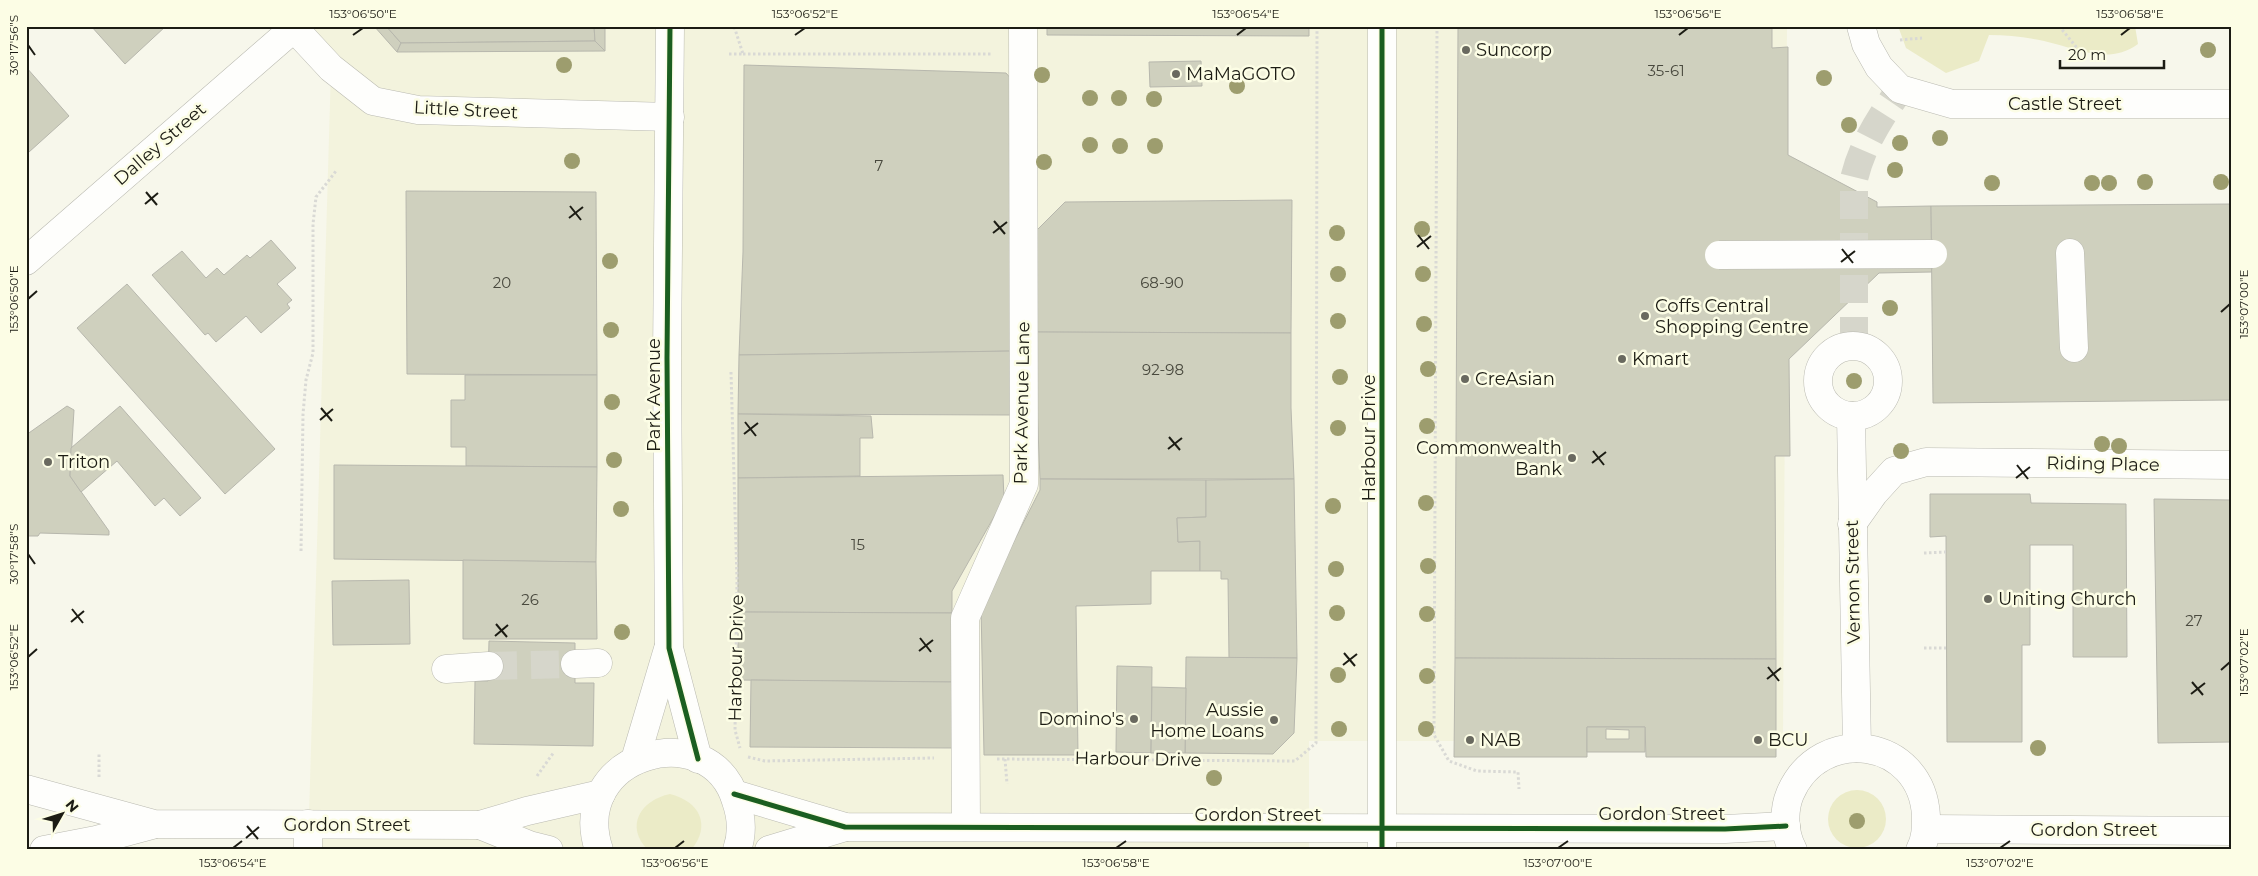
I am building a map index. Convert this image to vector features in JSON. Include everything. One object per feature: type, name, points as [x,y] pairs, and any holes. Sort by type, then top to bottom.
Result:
[{"type":"street","name":"Park Avenue","points":[[670,26],[667,358],[669,648],[698,759]]},
{"type":"street","name":"Park Avenue Lane","points":[[966,827],[964,618],[1024,484],[1023,26]]},
{"type":"street","name":"Harbour Drive","points":[[1382,26],[1382,839]]},
{"type":"street","name":"Castle Street","points":[[1861,26],[1866,44],[1879,67],[1900,89],[1952,104],[2232,104]]},
{"type":"street","name":"Little Street","points":[[293,27],[331,68],[373,101],[418,110],[670,117]]},
{"type":"street","name":"Dalley Street","points":[[26,261],[293,27]]},
{"type":"street","points":[[2070,253],[2074,348]]},
{"type":"street","points":[[1719,254],[1933,254]]},
{"type":"street","name":"Vernon Street","points":[[1851,416],[1857,748]]},
{"type":"street","name":"Riding Place","points":[[1852,524],[1874,493],[1894,471],[1926,462],[2232,465]]},
{"type":"street","name":"Park Avenue","points":[[635,760],[669,648]]},
{"type":"street","points":[[446,669],[488,666]]},
{"type":"street","points":[[1789,838],[1787,802],[1796,780],[1812,763],[1834,751],[1857,748],[1879,752],[1900,762],[1916,779],[1925,800],[1923,840]]},
{"type":"street","points":[[599,850],[596,839],[595,816],[601,794],[621,768],[635,760],[656,753],[678,753],[698,759],[713,768],[725,780],[734,794],[741,816],[741,839],[737,850]]},
{"type":"street","name":"Gordon Street","points":[[26,789],[154,824],[308,837],[480,826],[526,811],[601,794]]},
{"type":"street","name":"Gordon Street","points":[[734,794],[845,827],[966,827],[1033,839],[1382,839],[1725,828],[1789,838]]},
{"type":"street","name":"Gordon Street","points":[[44,850],[96,840],[154,824]]},
{"type":"street","name":"Gordon Street","points":[[480,826],[529,845],[550,850]]},
{"type":"street","name":"Gordon Street","points":[[769,850],[845,827]]},
{"type":"street","name":"Gordon Street","points":[[1923,840],[2232,831]]},
{"type":"path","points":[[734,26],[743,54]]},
{"type":"path","points":[[1437,26],[1434,735],[1449,760],[1477,771],[1518,772],[1519,789]]},
{"type":"path","points":[[2059,26],[2077,48]]},
{"type":"path","points":[[1892,41],[1922,38]]},
{"type":"path","points":[[729,54],[1024,54]]},
{"type":"path","points":[[301,551],[303,414],[306,380],[313,353],[313,224],[316,196],[336,171]]},
{"type":"path","points":[[1924,553],[1946,552]]},
{"type":"path","points":[[1924,648],[1946,648]]},
{"type":"path","points":[[533,781],[554,752]]},
{"type":"path","points":[[1005,759],[1007,784]]},
{"type":"shaded area","points":[[292,26],[1787,26],[1783,741],[1309,741],[1309,850],[308,850],[331,69]]},
{"type":"shaded area","points":[[1898,26],[2135,26],[2138,44],[2115,54],[2104,55],[2030,38],[1989,35],[1979,61],[1946,73],[1906,48]]},
{"type":"shaded area","points":[[1857,790],[1873,795],[1881,803],[1886,819],[1881,835],[1873,843],[1857,848],[1841,843],[1833,835],[1828,819],[1833,803],[1841,795]]},
{"type":"shaded area","points":[[670,794],[680,797],[695,808],[701,823],[701,832],[691,850],[648,850],[637,832],[639,815],[651,802]]},
{"type":"building","points":[[91,26],[166,26],[125,64]]},
{"type":"building","points":[[374,26],[386,26],[401,43],[397,52]]},
{"type":"building","points":[[386,26],[594,26],[595,41],[401,43]]},
{"type":"building","points":[[594,26],[605,26],[605,51],[595,41]]},
{"type":"building","points":[[1047,26],[1309,26],[1309,36],[1047,35]]},
{"type":"building","name":"Coffs Central Shopping Centre","points":[[1458,26],[1772,26],[1772,48],[1788,47],[1788,155],[1877,202],[1877,207],[1931,206],[1932,272],[1879,273],[1789,359],[1790,456],[1775,456],[1776,659],[1455,658]]},
{"type":"building","points":[[595,41],[605,51],[397,52],[401,43]]},
{"type":"building","name":"MaMaGOTO","points":[[1201,61],[1202,86],[1150,87],[1149,62]]},
{"type":"building","points":[[744,65],[1006,73],[1013,81],[1014,351],[739,355],[743,252]]},
{"type":"building","points":[[26,67],[69,116],[29,152],[26,148]]},
{"type":"building","points":[[406,191],[596,192],[597,375],[407,374]]},
{"type":"building","points":[[1292,200],[1291,333],[1034,332],[1032,235],[1065,202]]},
{"type":"building","points":[[2232,204],[2232,400],[1933,403],[1931,206]]},
{"type":"building","points":[[271,240],[296,268],[277,284],[292,300],[287,304],[290,308],[261,333],[246,316],[216,342],[208,333],[205,335],[152,275],[182,251],[206,278],[217,268],[224,275],[247,255],[250,258]]},
{"type":"building","points":[[127,284],[275,449],[225,494],[77,328]]},
{"type":"building","points":[[1034,332],[1291,333],[1291,408],[1294,479],[1040,479]]},
{"type":"building","points":[[1014,351],[1013,415],[738,414],[739,355]]},
{"type":"building","points":[[465,375],[597,375],[597,467],[466,466],[466,447],[451,447],[451,400],[465,400]]},
{"type":"building","name":"Triton","points":[[67,406],[74,410],[70,476],[109,531],[109,535],[40,533],[38,536],[26,536],[26,435]]},
{"type":"building","points":[[120,406],[201,498],[180,516],[164,498],[155,506],[117,461],[81,492],[70,476],[71,448]]},
{"type":"building","points":[[738,414],[871,416],[873,438],[860,438],[860,476],[738,478]]},
{"type":"building","points":[[334,465],[597,467],[596,562],[334,559]]},
{"type":"building","points":[[1003,475],[1004,499],[952,591],[952,613],[738,612],[738,478]]},
{"type":"building","points":[[1040,479],[1206,480],[1206,517],[1177,518],[1178,542],[1200,541],[1200,571],[1151,571],[1151,604],[1076,606],[1078,755],[984,755],[981,606],[1040,490]]},
{"type":"building","points":[[1294,479],[1297,658],[1229,658],[1228,579],[1221,579],[1221,571],[1200,571],[1200,541],[1178,542],[1177,518],[1206,517],[1206,480]]},
{"type":"building","name":"Uniting Church","points":[[1930,494],[2030,494],[2031,503],[2126,504],[2127,657],[2073,657],[2073,545],[2030,545],[2030,645],[2022,645],[2022,742],[1947,742],[1946,536],[1930,537]]},
{"type":"building","points":[[2154,499],[2232,500],[2232,742],[2158,743]]},
{"type":"building","points":[[463,560],[596,562],[597,639],[463,639]]},
{"type":"building","points":[[409,580],[410,644],[333,645],[332,581]]},
{"type":"building","points":[[738,612],[952,613],[953,682],[738,680]]},
{"type":"building","points":[[489,641],[575,643],[575,683],[594,683],[593,746],[474,744],[475,681],[488,681]]},
{"type":"building","points":[[1186,657],[1297,658],[1294,733],[1273,754],[1185,753]]},
{"type":"building","points":[[1455,658],[1776,659],[1776,757],[1646,757],[1645,727],[1587,727],[1587,757],[1454,757]]},
{"type":"building","name":"Domino's","points":[[1117,666],[1152,667],[1151,753],[1116,752]]},
{"type":"building","points":[[751,680],[953,682],[954,748],[750,747]]},
{"type":"building","points":[[1152,687],[1186,688],[1185,753],[1151,753]]},
{"type":"building","points":[[1587,727],[1645,727],[1645,752],[1587,752]],"holes":[[[1606,729],[1629,730],[1629,739],[1606,739]]]},
{"type":"tunnel","points":[[1854,345],[1854,179],[1867,143],[1900,89]]},
{"type":"tunnel","points":[[489,666],[575,664]]},
{"type":"cycle path","points":[[670,26],[667,358],[669,648],[698,759]]},
{"type":"cycle path","points":[[1382,26],[1382,850]]},
{"type":"cycle path","points":[[734,794],[845,827],[1725,829],[1786,826]]},
{"type":"place","name":"Suncorp","points":[[1466,50]]},
{"type":"place","name":"MaMaGOTO","points":[[1176,74]]},
{"type":"place","name":"Coffs Central Shopping Centre","points":[[1645,316]]},
{"type":"place","name":"Kmart","points":[[1622,359]]},
{"type":"place","name":"CreAsian","points":[[1465,379]]},
{"type":"place","name":"Commonwealth Bank","points":[[1572,458]]},
{"type":"place","name":"Triton","points":[[48,462]]},
{"type":"place","name":"Uniting Church","points":[[1988,599]]},
{"type":"place","name":"Domino's","points":[[1134,719]]},
{"type":"place","name":"Aussie Home Loans","points":[[1274,720]]},
{"type":"place","name":"NAB","points":[[1470,740]]},
{"type":"place","name":"BCU","points":[[1758,740]]}]
